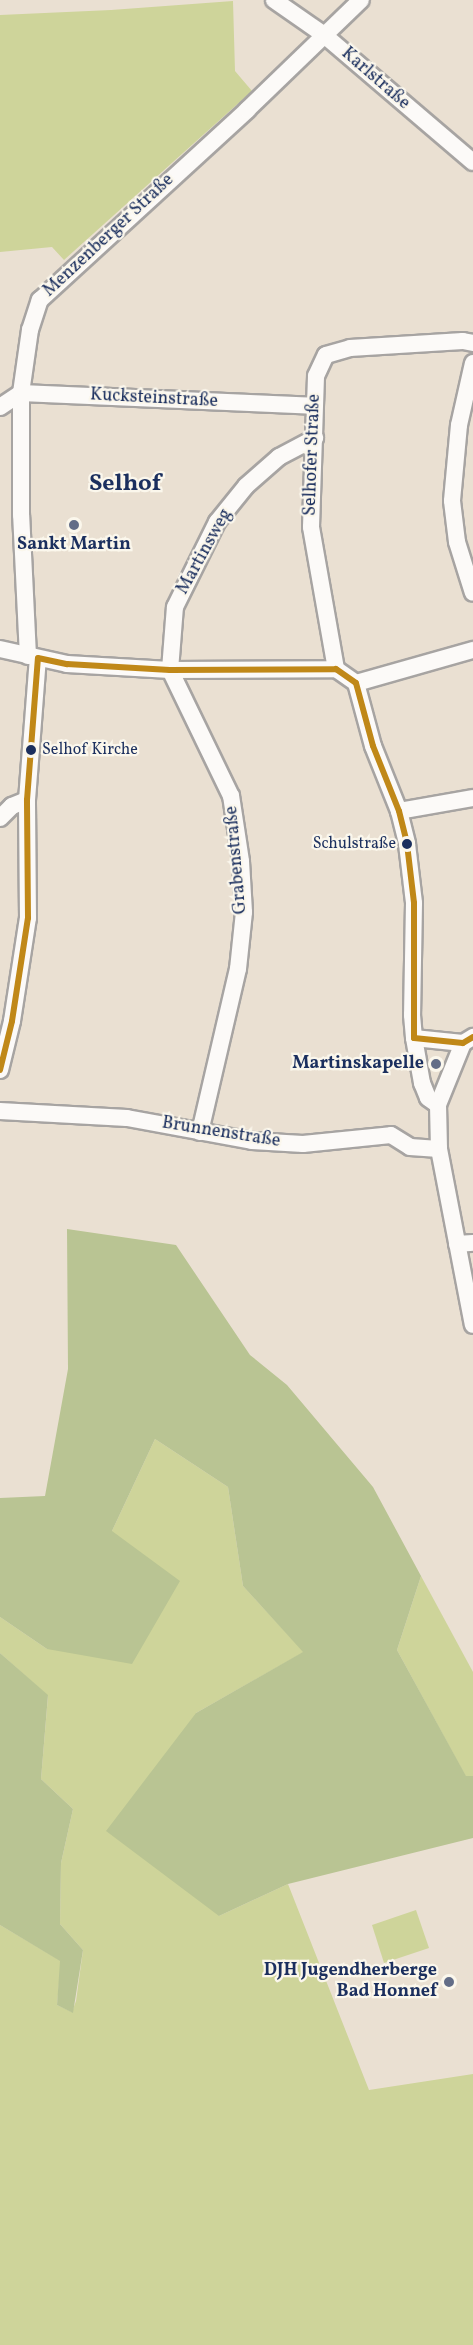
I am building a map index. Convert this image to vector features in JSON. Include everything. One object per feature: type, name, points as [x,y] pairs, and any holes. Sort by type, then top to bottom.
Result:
[{"type":"street","name":"Karlstraße","points":[[274,0],[323,34],[473,162]]},
{"type":"street","name":"Menzenberger Straße","points":[[0,1070],[12,1021],[28,918],[27,796],[33,657],[21,515],[21,393],[30,330],[40,300],[247,110],[323,34],[361,0]]},
{"type":"street","name":"Selhofer Straße","points":[[336,669],[311,527],[315,438],[313,406],[316,376],[326,355],[350,348],[463,341],[473,343]]},
{"type":"street","points":[[473,363],[459,425],[452,501],[457,542],[473,593]]},
{"type":"street","name":"Kucksteinstraße","points":[[21,393],[313,406]]},
{"type":"street","points":[[0,407],[21,393]]},
{"type":"street","name":"Martinsweg","points":[[170,670],[175,607],[217,522],[254,479],[279,457],[315,438]]},
{"type":"street","points":[[0,649],[67,664],[170,670],[336,669],[356,683],[379,765],[399,811],[407,844],[414,903],[412,1015],[414,1038],[422,1083],[428,1098],[438,1105]]},
{"type":"street","points":[[356,683],[473,650]]},
{"type":"street","name":"Grabenstraße","points":[[170,670],[231,796],[241,861],[244,912],[238,969],[200,1132]]},
{"type":"street","points":[[0,818],[27,796]]},
{"type":"street","points":[[399,811],[473,798]]},
{"type":"street","points":[[414,1038],[468,1040],[438,1105],[439,1149],[465,1243],[473,1325]]},
{"type":"street","name":"Brunnenstraße","points":[[0,1111],[127,1118],[252,1141],[303,1144],[391,1135],[410,1147],[439,1149]]},
{"type":"green space","points":[[233,1],[235,71],[252,91],[64,260],[52,247],[0,252],[0,15]]},
{"type":"green space","points":[[67,1229],[176,1245],[250,1355],[287,1385],[373,1487],[421,1576],[397,1650],[466,1776],[473,1776],[473,1838],[288,1884],[219,1916],[106,1831],[196,1713],[303,1652],[243,1586],[228,1487],[155,1439],[112,1531],[180,1581],[132,1664],[47,1649],[0,1617],[0,1498],[45,1496],[68,1369]]},
{"type":"green space","points":[[155,1439],[228,1487],[243,1586],[304,1652],[196,1713],[219,1916],[288,1884],[369,2090],[473,2074],[473,2345],[0,2345],[0,1925],[61,1961],[57,2005],[72,2012],[76,2001],[83,1950],[60,1924],[61,1863],[73,1809],[41,1779],[48,1696],[0,1653],[0,1617],[47,1649],[112,1531]]},
{"type":"green space","points":[[421,1576],[473,1672],[473,1776],[466,1777],[397,1650]]},
{"type":"green space","points":[[0,1653],[48,1695],[41,1779],[73,1809],[61,1863],[60,1924],[83,1950],[73,2013],[57,2005],[60,1961],[0,1925]]},
{"type":"green space","points":[[416,1910],[429,1948],[384,1963],[372,1925]]},
{"type":"transit line","points":[[38,658],[67,664],[170,670],[336,669],[356,683]]},
{"type":"transit line","points":[[0,1070],[12,1021],[28,918],[27,800],[38,658]]},
{"type":"transit line","points":[[356,683],[373,746],[399,811],[407,844],[414,903],[414,1038]]},
{"type":"transit line","points":[[414,1038],[463,1043],[473,1037]]},
{"type":"place","name":"Sankt Martin","points":[[74,525]]},
{"type":"place","name":"Selhof Kirche","points":[[31,750]]},
{"type":"place","name":"Schulstraße","points":[[407,844]]},
{"type":"place","name":"Martinskapelle","points":[[436,1064]]},
{"type":"place","name":"DJH Jugendherberge Bad Honnef","points":[[449,1982]]},
{"type":"district","name":"Selhof","points":[[125,485]]}]
